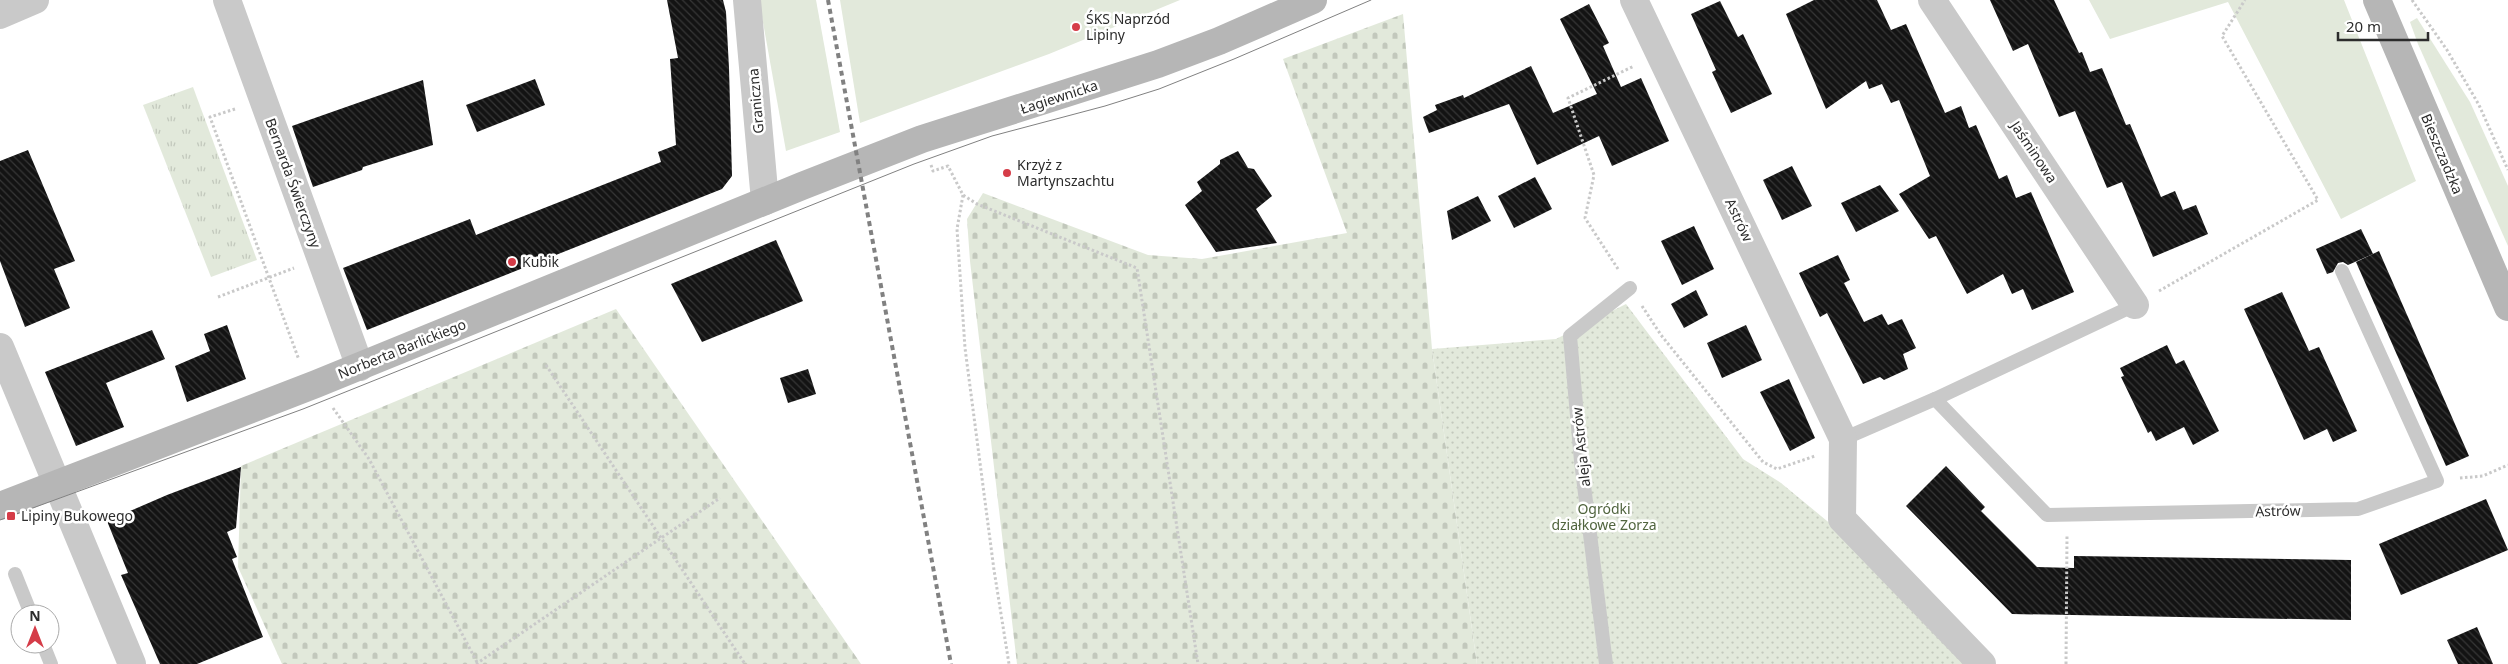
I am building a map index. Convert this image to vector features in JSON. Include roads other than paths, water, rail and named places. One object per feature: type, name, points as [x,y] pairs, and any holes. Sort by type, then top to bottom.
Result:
[{"type":"street","points":[[0,14],[35,0]]},
{"type":"street","name":"Bernarda Świerczyny","points":[[227,0],[360,366]]},
{"type":"street","name":"Graniczna","points":[[747,0],[765,201]]},
{"type":"street","name":"Łagiewnicka","points":[[802,186],[910,145],[1158,64],[1218,41],[1313,0]]},
{"type":"street","name":"Astrów","points":[[1634,0],[1843,439],[1842,520],[1972,661]]},
{"type":"street","name":"Jaśminowa","points":[[1932,0],[2135,305]]},
{"type":"street","name":"Bieszczadzka","points":[[2377,0],[2508,307]]},
{"type":"street","name":"Norberta Barlickiego","points":[[0,506],[360,366],[802,186]]},
{"type":"street","points":[[0,347],[132,664]]},
{"type":"lane","name":"Astrów","points":[[1934,399],[2047,515],[2358,509],[2436,481],[2342,272]]},
{"type":"lane","name":"aleja Astrów","points":[[1606,664],[1581,461],[1570,336],[1630,288]]},
{"type":"lane","points":[[1843,439],[1934,399],[2135,305]]},
{"type":"lane","points":[[15,574],[27,604]]},
{"type":"tram line","points":[[0,520],[303,409],[914,164],[992,136],[1105,106],[1159,89],[1371,0]]},
{"type":"railway","points":[[828,0],[951,664]]},
{"type":"place","name":"ŚKS Naprzód Lipiny","points":[[1076,27]]},
{"type":"place","name":"Krzyż z Martynszachtu","points":[[1007,173]]},
{"type":"place","name":"Kubik","points":[[512,262]]},
{"type":"place","name":"Lipiny Bukowego","points":[[11,516]]},
{"type":"park label","name":"Ogródki działkowe Zorza","points":[[1604,518]]}]
